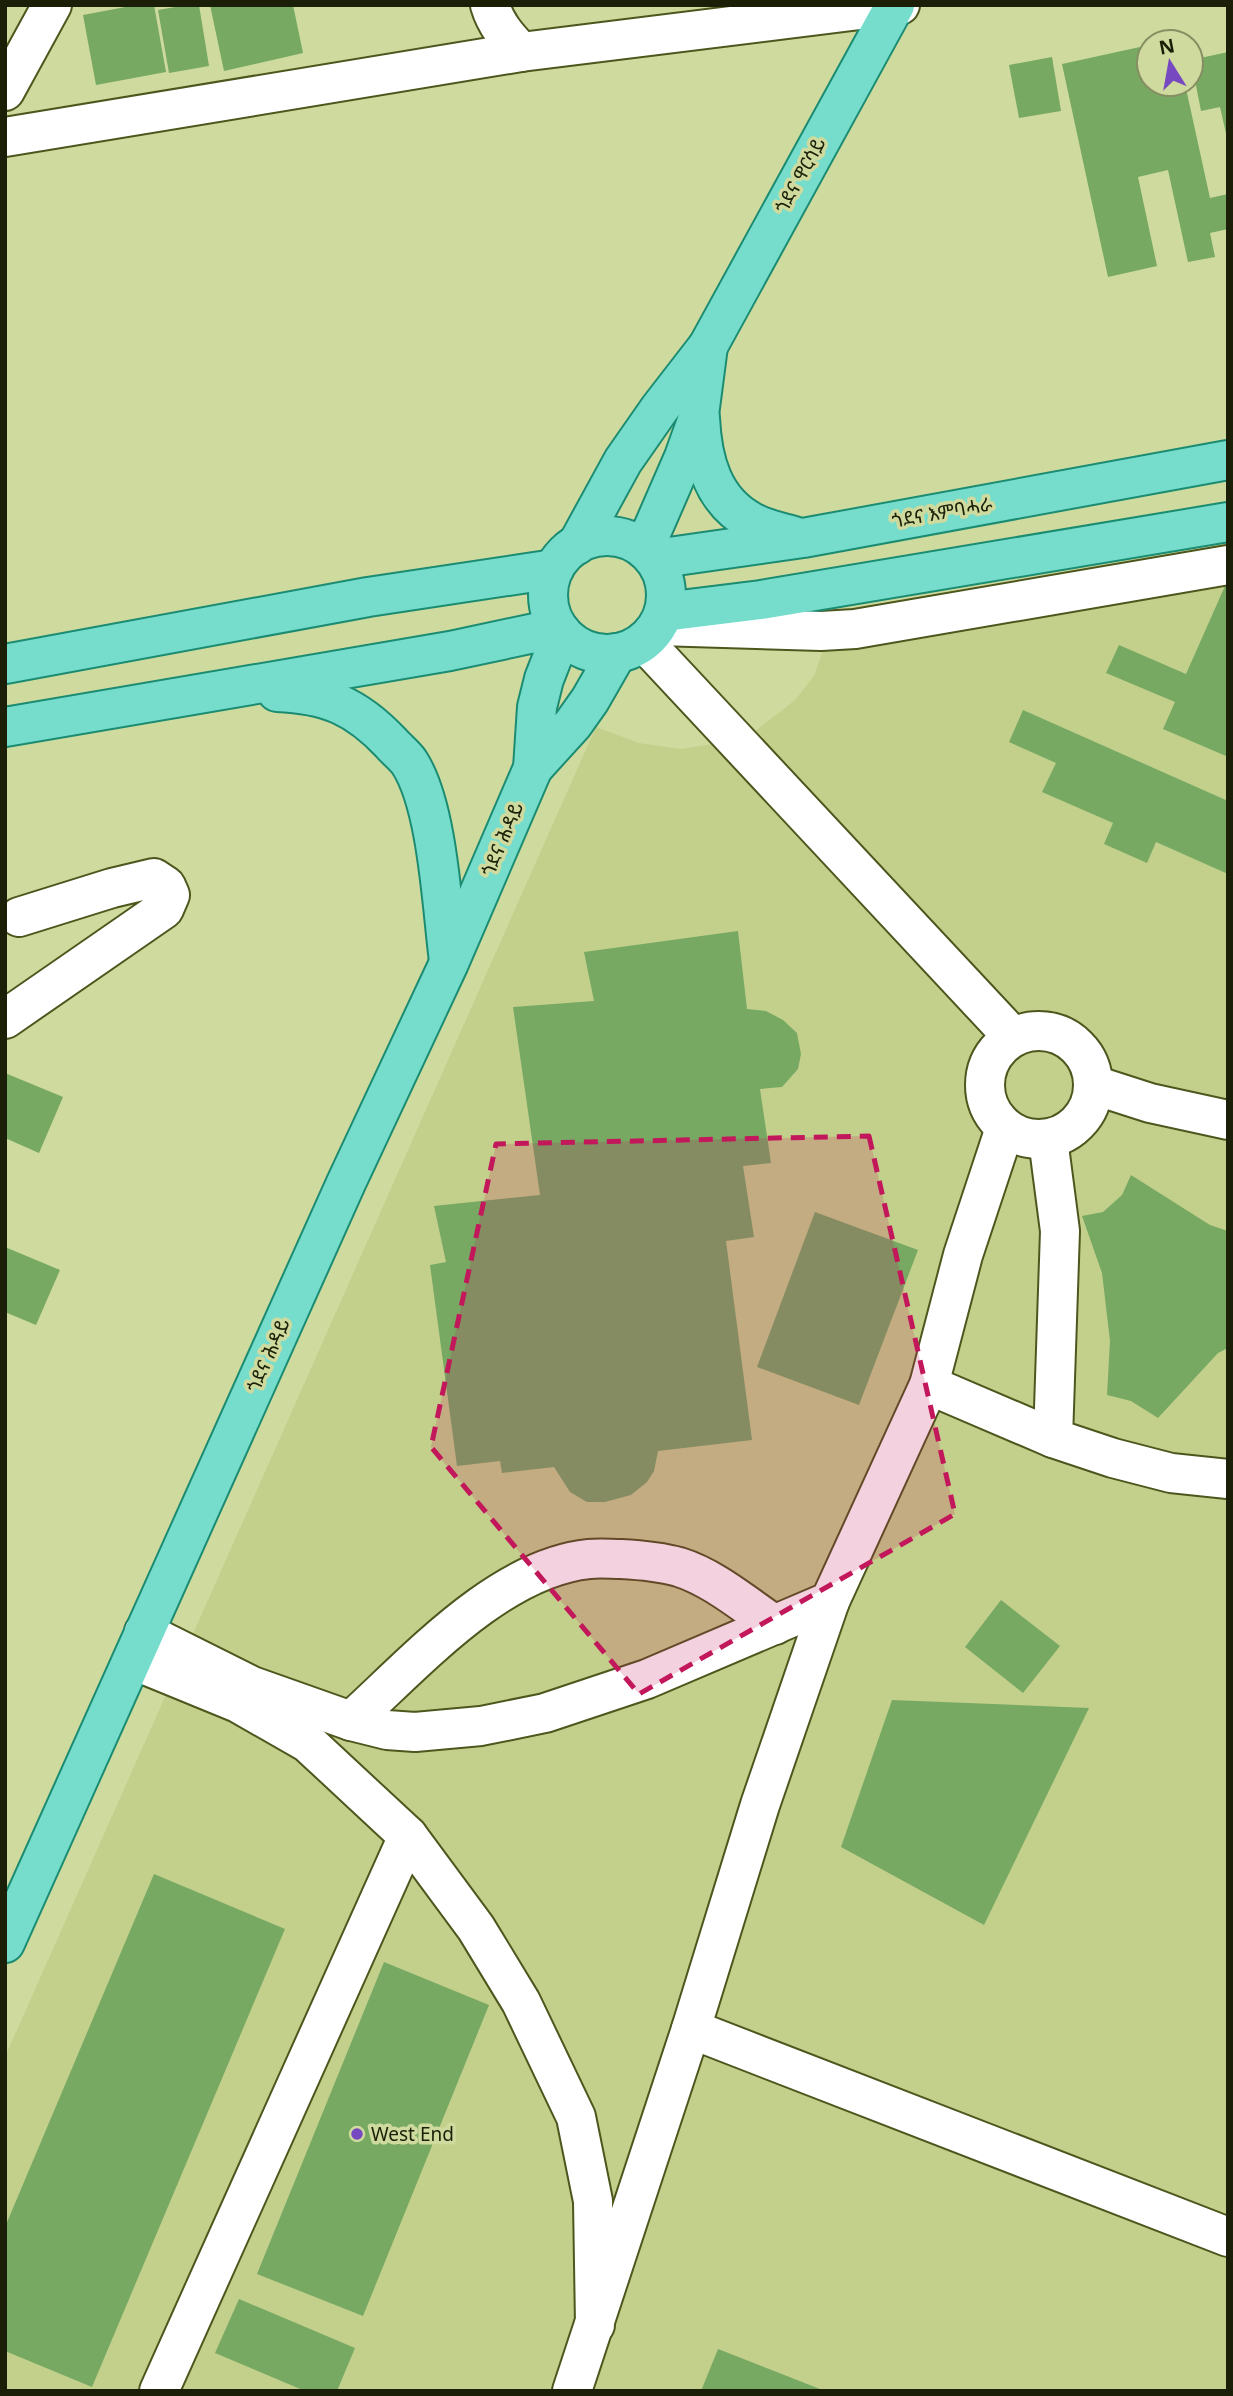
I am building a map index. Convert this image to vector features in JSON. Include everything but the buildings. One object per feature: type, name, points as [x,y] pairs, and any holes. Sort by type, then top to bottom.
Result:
[{"type":"main road","name":"ጎደና ዋርሳይ","points":[[708,346],[894,6]]},
{"type":"main road","points":[[650,554],[699,415],[708,346]]},
{"type":"main road","points":[[708,346],[623,461],[549,584],[551,614],[560,630],[578,646],[596,653],[646,633],[761,600],[1228,522]]},
{"type":"main road","points":[[699,415],[705,462],[720,495],[750,522],[803,538]]},
{"type":"main road","name":"ጎደና እምባሓራ","points":[[650,554],[803,538],[1228,460]]},
{"type":"main road","points":[[5,664],[368,597],[566,557],[599,537],[623,538],[650,554],[663,575],[667,594],[646,633],[573,724],[533,768]]},
{"type":"main road","points":[[5,727],[560,630]]},
{"type":"main road","points":[[533,768],[537,706],[560,630]]},
{"type":"main road","points":[[226,690],[301,693],[345,704],[376,726],[409,762],[423,794],[434,842],[449,963]]},
{"type":"main road","name":"ጎደና ሕዳይ","points":[[5,1943],[346,1183],[449,963],[533,768]]},
{"type":"street","points":[[5,92],[51,5]]},
{"type":"street","points":[[489,5],[504,35],[521,52]]},
{"type":"street","points":[[12,125],[521,52],[901,5]]},
{"type":"street","points":[[646,633],[855,629],[1228,565]]},
{"type":"street","points":[[646,633],[1013,1037]]},
{"type":"street","points":[[5,1020],[164,909],[170,895],[166,886],[154,878],[19,917]]},
{"type":"street","points":[[1044,1030],[1074,1043],[1085,1054],[1092,1069],[1094,1085],[1088,1110],[1071,1129],[1048,1139],[1025,1138],[1005,1128],[993,1115],[986,1098],[984,1080],[989,1063],[998,1048],[1013,1037],[1028,1031],[1044,1030]]},
{"type":"street","points":[[1094,1085],[1150,1103],[1228,1120]]},
{"type":"street","points":[[572,2391],[691,2029],[760,1805],[830,1601],[929,1385],[962,1255],[1005,1128]]},
{"type":"street","points":[[1048,1139],[1060,1231],[1053,1438]]},
{"type":"street","points":[[929,1385],[1053,1438],[1113,1458],[1171,1473],[1228,1479]]},
{"type":"street","points":[[351,1721],[468,1615],[505,1589],[560,1564],[591,1558],[639,1560],[680,1567],[712,1582],[775,1625]]},
{"type":"street","points":[[138,1646],[351,1721],[387,1730],[415,1732],[481,1726],[545,1713],[647,1679],[830,1601]]},
{"type":"street","points":[[138,1646],[308,1743],[408,1836],[475,1928],[521,2002],[576,2118],[593,2201],[595,2325]]},
{"type":"street","points":[[159,2391],[408,1836]]},
{"type":"street","points":[[691,2029],[1228,2237]]},
{"type":"highlighted area","points":[[869,1136],[955,1514],[639,1694],[431,1447],[496,1144]]},
{"type":"shaded area","points":[[1228,581],[1228,2391],[5,2391],[5,2057],[596,727],[639,743],[681,749],[745,739],[795,700],[814,676],[824,647]]},
{"type":"place","name":"West End","points":[[357,2134]]}]
